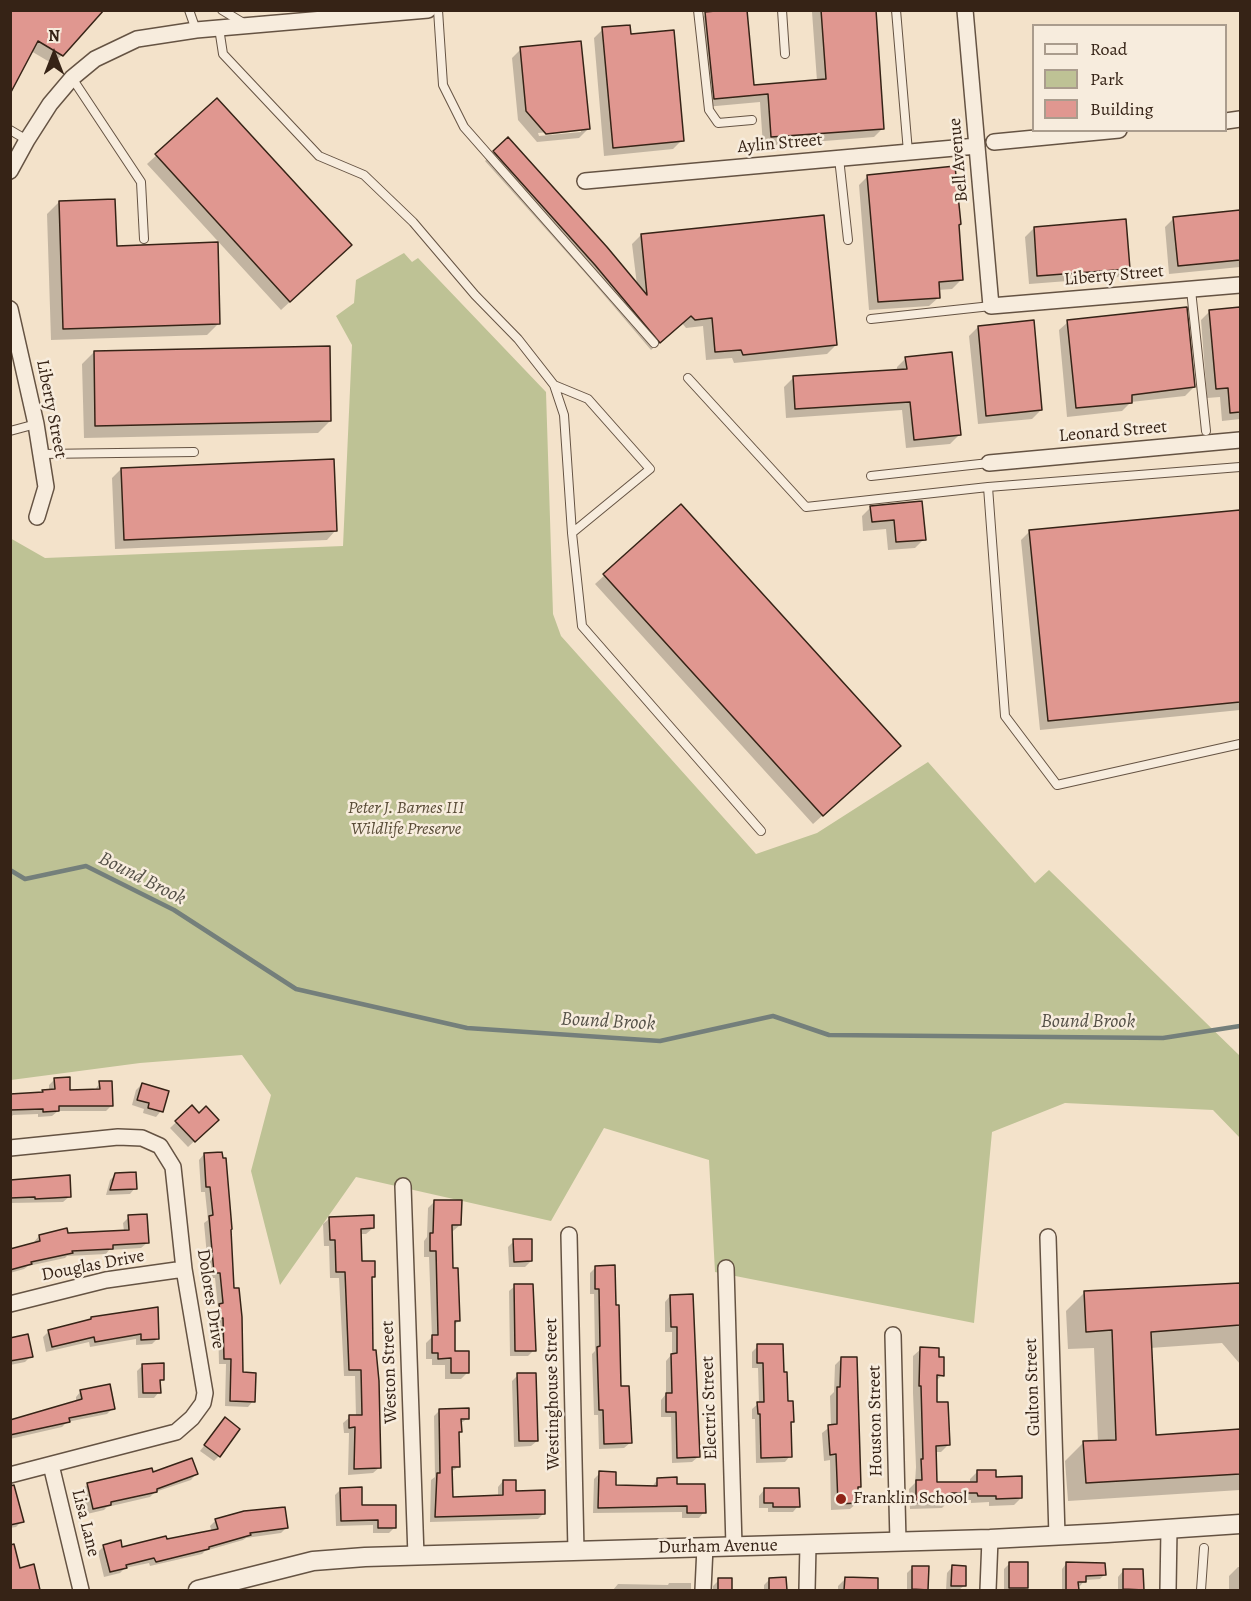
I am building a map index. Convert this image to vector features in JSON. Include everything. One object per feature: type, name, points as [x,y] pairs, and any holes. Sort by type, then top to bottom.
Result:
[{"type":"street","points":[[10,171],[50,104],[72,78],[95,59],[137,39],[196,30],[248,27],[310,16],[428,10]]},
{"type":"street","name":"Bell Avenue","points":[[965,10],[991,306]]},
{"type":"street","points":[[994,142],[1098,132]]},
{"type":"street","name":"Aylin Street","points":[[585,181],[977,146]]},
{"type":"street","name":"Liberty Street","points":[[991,306],[1240,285]]},
{"type":"street","name":"Liberty Street","points":[[10,309],[36,424],[46,487],[37,517]]},
{"type":"street","name":"Leonard Street","points":[[989,463],[1240,440]]},
{"type":"street","name":"Dolores Drive","points":[[10,1148],[118,1137],[142,1138],[160,1146],[173,1167],[184,1269],[205,1393],[203,1403],[192,1418],[176,1432],[10,1475]]},
{"type":"street","name":"Weston Street","points":[[403,1186],[416,1556]]},
{"type":"street","name":"Westinghouse Street","points":[[569,1235],[576,1551]]},
{"type":"street","name":"Gulton Street","points":[[1048,1237],[1057,1536]]},
{"type":"street","name":"Electric Street","points":[[726,1268],[734,1546]]},
{"type":"street","name":"Douglas Drive","points":[[10,1304],[106,1280],[184,1269]]},
{"type":"street","name":"Houston Street","points":[[893,1335],[898,1542]]},
{"type":"street","name":"Lisa Lane","points":[[51,1465],[81,1590]]},
{"type":"street","name":"Durham Avenue","points":[[198,1590],[247,1584],[323,1560],[990,1539],[1240,1524]]},
{"type":"street","points":[[1168,1590],[1169,1529]]},
{"type":"street","points":[[988,1590],[990,1539]]},
{"type":"street","points":[[807,1590],[808,1545]]},
{"type":"street","points":[[703,1590],[705,1547]]},
{"type":"lane","points":[[189,10],[196,30]]},
{"type":"lane","points":[[222,10],[248,27]]},
{"type":"lane","points":[[438,10],[443,85],[464,127],[654,344]]},
{"type":"lane","points":[[698,10],[709,110],[718,123],[752,120]]},
{"type":"lane","points":[[782,10],[785,54]]},
{"type":"lane","points":[[896,10],[908,152]]},
{"type":"lane","points":[[219,28],[223,54],[319,156],[364,175],[413,222],[475,295],[518,339],[554,385],[564,415],[572,533],[582,626],[762,831]]},
{"type":"lane","points":[[72,78],[141,182],[144,239]]},
{"type":"lane","points":[[10,130],[27,140]]},
{"type":"lane","points":[[839,158],[848,240]]},
{"type":"lane","points":[[1191,290],[1206,431]]},
{"type":"lane","points":[[871,319],[991,306]]},
{"type":"lane","points":[[688,378],[806,507],[988,488],[1240,467]]},
{"type":"lane","points":[[554,385],[588,399],[650,469],[572,533]]},
{"type":"lane","points":[[10,430],[36,424]]},
{"type":"lane","points":[[41,454],[194,452]]},
{"type":"lane","points":[[871,476],[989,463]]},
{"type":"lane","points":[[988,488],[1005,716],[1057,785],[1240,744]]},
{"type":"lane","points":[[1201,1590],[1204,1548]]},
{"type":"green space","name":"Peter J. Barnes III Wildlife Preserve","points":[[404,253],[412,262],[418,258],[546,392],[553,614],[561,636],[756,854],[817,833],[928,762],[1035,883],[1049,870],[1240,1056],[1240,1138],[1213,1110],[1065,1103],[992,1132],[974,1323],[715,1272],[709,1160],[604,1128],[551,1221],[356,1177],[280,1285],[251,1171],[271,1095],[242,1055],[140,1063],[11,1080],[10,538],[45,558],[343,546],[352,345],[336,316],[354,303],[356,280]]},
{"type":"building","points":[[10,10],[104,10],[63,56],[38,41],[10,94]]},
{"type":"building","points":[[747,10],[754,85],[826,79],[821,10],[876,10],[884,129],[771,137],[768,94],[714,99],[705,12]]},
{"type":"building","points":[[630,25],[631,34],[674,30],[684,141],[613,148],[602,27]]},
{"type":"building","points":[[581,41],[590,129],[546,134],[526,111],[520,47]]},
{"type":"building","points":[[217,98],[352,245],[290,302],[155,154]]},
{"type":"building","points":[[508,137],[647,295],[641,234],[824,215],[837,345],[743,355],[741,350],[715,352],[712,318],[695,320],[691,316],[660,343],[595,265],[493,151]]},
{"type":"building","points":[[955,166],[961,224],[959,225],[963,280],[939,282],[940,298],[878,302],[867,175]]},
{"type":"building","points":[[115,199],[117,246],[218,242],[220,324],[63,329],[59,201]]},
{"type":"building","points":[[1240,210],[1240,260],[1178,266],[1173,217]]},
{"type":"building","points":[[1126,219],[1130,269],[1037,276],[1034,227]]},
{"type":"building","points":[[1187,307],[1195,387],[1132,395],[1132,403],[1076,408],[1067,320]]},
{"type":"building","points":[[1240,307],[1240,412],[1230,413],[1228,388],[1216,389],[1209,310]]},
{"type":"building","points":[[1034,320],[1042,410],[986,416],[978,326]]},
{"type":"building","points":[[330,346],[331,421],[95,426],[94,351]]},
{"type":"building","points":[[952,352],[961,435],[914,440],[910,402],[795,409],[793,376],[907,369],[905,357]]},
{"type":"building","points":[[334,459],[337,531],[124,540],[121,468]]},
{"type":"building","points":[[922,501],[926,540],[896,542],[894,520],[872,522],[870,506]]},
{"type":"building","points":[[681,504],[901,746],[823,816],[603,574]]},
{"type":"building","points":[[1240,510],[1240,702],[1048,721],[1029,530]]},
{"type":"building","points":[[70,1077],[70,1090],[100,1089],[99,1081],[112,1081],[113,1106],[59,1106],[59,1111],[43,1112],[43,1109],[10,1110],[10,1094],[55,1089],[54,1078]]},
{"type":"building","points":[[142,1083],[169,1091],[163,1112],[148,1108],[149,1103],[137,1100]]},
{"type":"building","points":[[192,1105],[199,1113],[206,1106],[219,1120],[195,1142],[175,1121]]},
{"type":"building","points":[[222,1152],[223,1158],[226,1158],[234,1288],[239,1288],[242,1317],[243,1372],[256,1373],[255,1402],[230,1401],[231,1359],[224,1359],[223,1318],[221,1318],[219,1304],[223,1303],[220,1273],[214,1273],[209,1216],[213,1215],[210,1187],[206,1187],[204,1153]]},
{"type":"building","points":[[136,1172],[137,1189],[110,1190],[115,1173]]},
{"type":"building","points":[[70,1175],[71,1197],[10,1198],[10,1180]]},
{"type":"building","points":[[434,1200],[462,1200],[461,1225],[452,1225],[453,1268],[458,1268],[460,1321],[455,1321],[455,1351],[469,1351],[469,1373],[451,1373],[451,1358],[438,1359],[438,1353],[432,1353],[432,1335],[438,1335],[436,1251],[430,1251]]},
{"type":"building","points":[[147,1214],[149,1243],[113,1245],[113,1249],[72,1251],[73,1253],[31,1262],[32,1264],[10,1270],[10,1249],[40,1241],[39,1235],[67,1228],[68,1233],[129,1230],[128,1215]]},
{"type":"building","points":[[374,1215],[374,1228],[361,1229],[362,1261],[375,1261],[375,1277],[372,1277],[373,1350],[376,1350],[379,1381],[381,1468],[354,1469],[355,1427],[349,1428],[349,1415],[362,1415],[361,1370],[349,1370],[345,1272],[336,1272],[335,1240],[330,1240],[329,1217]]},
{"type":"building","points":[[513,1239],[532,1239],[532,1261],[514,1262]]},
{"type":"building","points":[[615,1265],[616,1305],[619,1305],[621,1386],[629,1386],[632,1443],[604,1444],[603,1410],[599,1410],[597,1347],[600,1346],[599,1289],[595,1289],[595,1266]]},
{"type":"building","points":[[1240,1283],[1240,1325],[1151,1332],[1156,1435],[1240,1429],[1240,1474],[1086,1483],[1083,1441],[1116,1440],[1112,1330],[1086,1332],[1084,1291]]},
{"type":"building","points":[[514,1284],[533,1284],[536,1351],[515,1351]]},
{"type":"building","points":[[693,1294],[700,1457],[677,1458],[676,1412],[666,1412],[666,1393],[672,1393],[671,1354],[677,1353],[677,1327],[671,1327],[670,1295]]},
{"type":"building","points":[[158,1307],[159,1339],[141,1340],[141,1334],[95,1342],[94,1337],[52,1347],[48,1330],[91,1319],[91,1317]]},
{"type":"building","points":[[28,1334],[33,1357],[10,1361],[10,1338]]},
{"type":"building","points":[[757,1344],[783,1344],[788,1401],[793,1401],[792,1457],[761,1458],[760,1414],[758,1414],[757,1402],[764,1402],[763,1363],[757,1363]]},
{"type":"building","points":[[920,1347],[939,1348],[939,1357],[944,1357],[944,1376],[937,1375],[937,1402],[948,1402],[950,1445],[936,1446],[937,1482],[977,1482],[977,1470],[996,1470],[996,1477],[1022,1476],[1022,1498],[996,1499],[996,1496],[978,1496],[977,1493],[951,1493],[951,1501],[916,1503],[916,1480],[922,1480],[921,1459],[923,1459],[921,1386],[919,1386]]},
{"type":"building","points":[[841,1357],[857,1357],[861,1487],[858,1487],[858,1503],[838,1504],[836,1454],[830,1455],[828,1425],[837,1424],[837,1387],[840,1387]]},
{"type":"building","points":[[164,1363],[164,1380],[160,1380],[161,1393],[143,1393],[142,1364]]},
{"type":"building","points":[[517,1373],[536,1373],[538,1441],[519,1441]]},
{"type":"building","points":[[110,1384],[115,1409],[69,1418],[70,1422],[10,1435],[10,1420],[82,1399],[80,1390]]},
{"type":"building","points":[[469,1408],[469,1419],[461,1419],[462,1432],[459,1432],[460,1467],[452,1467],[453,1497],[503,1495],[503,1480],[516,1480],[516,1491],[545,1490],[545,1514],[435,1517],[437,1473],[440,1473],[439,1409]]},
{"type":"building","points":[[225,1417],[240,1429],[220,1457],[204,1445]]},
{"type":"building","points":[[192,1458],[198,1474],[157,1489],[157,1492],[111,1502],[111,1505],[93,1509],[87,1483],[152,1468],[153,1472]]},
{"type":"building","points":[[599,1471],[616,1472],[616,1485],[657,1486],[657,1478],[677,1477],[677,1484],[705,1484],[706,1513],[687,1513],[687,1506],[598,1508]]},
{"type":"building","points":[[14,1485],[24,1522],[10,1525],[10,1486]]},
{"type":"building","points":[[362,1487],[362,1505],[396,1505],[396,1528],[378,1528],[378,1520],[341,1521],[340,1488]]},
{"type":"building","points":[[764,1488],[799,1488],[800,1507],[773,1507],[773,1503],[764,1503]]},
{"type":"building","points":[[285,1507],[288,1528],[250,1533],[251,1535],[209,1547],[209,1549],[156,1562],[154,1558],[126,1565],[127,1568],[110,1572],[103,1545],[121,1540],[122,1547],[166,1536],[167,1539],[218,1529],[215,1519],[244,1511]]},
{"type":"building","points":[[14,1544],[20,1568],[34,1564],[40,1590],[10,1590],[10,1545]]},
{"type":"building","points":[[1009,1562],[1028,1562],[1028,1588],[1009,1588]]},
{"type":"building","points":[[1066,1562],[1105,1563],[1106,1575],[1086,1576],[1086,1582],[1078,1582],[1079,1590],[1066,1590]]},
{"type":"building","points":[[952,1565],[966,1566],[966,1586],[951,1586]]},
{"type":"building","points":[[912,1566],[929,1566],[928,1590],[912,1589]]},
{"type":"building","points":[[1123,1569],[1143,1569],[1144,1590],[1123,1589]]},
{"type":"building","points":[[786,1577],[787,1590],[769,1590],[769,1578]]},
{"type":"building","points":[[845,1577],[878,1578],[878,1590],[844,1590]]},
{"type":"building","points":[[718,1578],[732,1578],[732,1590],[718,1590]]},
{"type":"waterway","name":"Bound Brook","points":[[10,870],[25,879],[86,866],[174,910],[296,989],[467,1028],[660,1041],[773,1016],[829,1035],[1163,1038],[1240,1026]]},
{"type":"place","name":"Franklin School","points":[[841,1499]]}]
